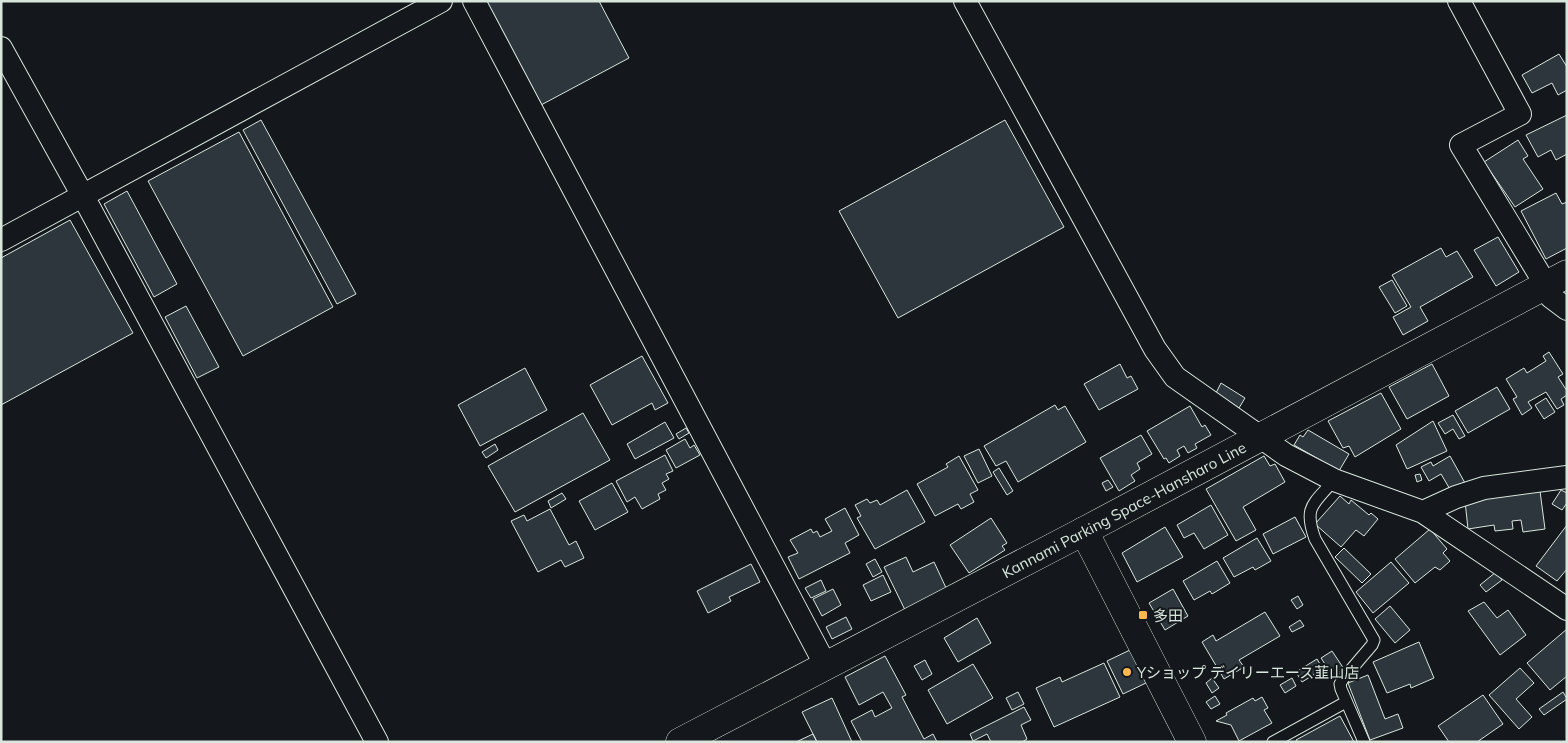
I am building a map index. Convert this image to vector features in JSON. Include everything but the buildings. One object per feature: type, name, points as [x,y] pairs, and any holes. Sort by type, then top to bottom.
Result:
[{"type":"main road","name":"Kannami Parking Space-Hansharo Line","points":[[680,742],[1084,531],[1552,282]]},
{"type":"main road","points":[[1084,531],[1192,742]]},
{"type":"street","points":[[1,240],[441,1]]},
{"type":"street","points":[[474,1],[826,666]]},
{"type":"street","points":[[966,1],[1155,349],[1175,377],[1286,456],[1334,480],[1423,512],[1567,609]]},
{"type":"street","points":[[1459,1],[1520,114],[1461,145],[1552,282],[1552,298],[1567,310]]},
{"type":"street","points":[[1,48],[83,196],[377,742]]},
{"type":"street","points":[[1423,512],[1456,497],[1484,488],[1567,477]]},
{"type":"lane","points":[[1334,480],[1311,507],[1309,514],[1310,525],[1315,539],[1374,640],[1340,684],[1340,690],[1364,742]]},
{"type":"lane","points":[[1273,742],[1346,702]]},
{"type":"place","name":"多田","points":[[1143,615]]},
{"type":"place","name":"Yショップ デイリーエース韮山店","points":[[1127,672]]}]
